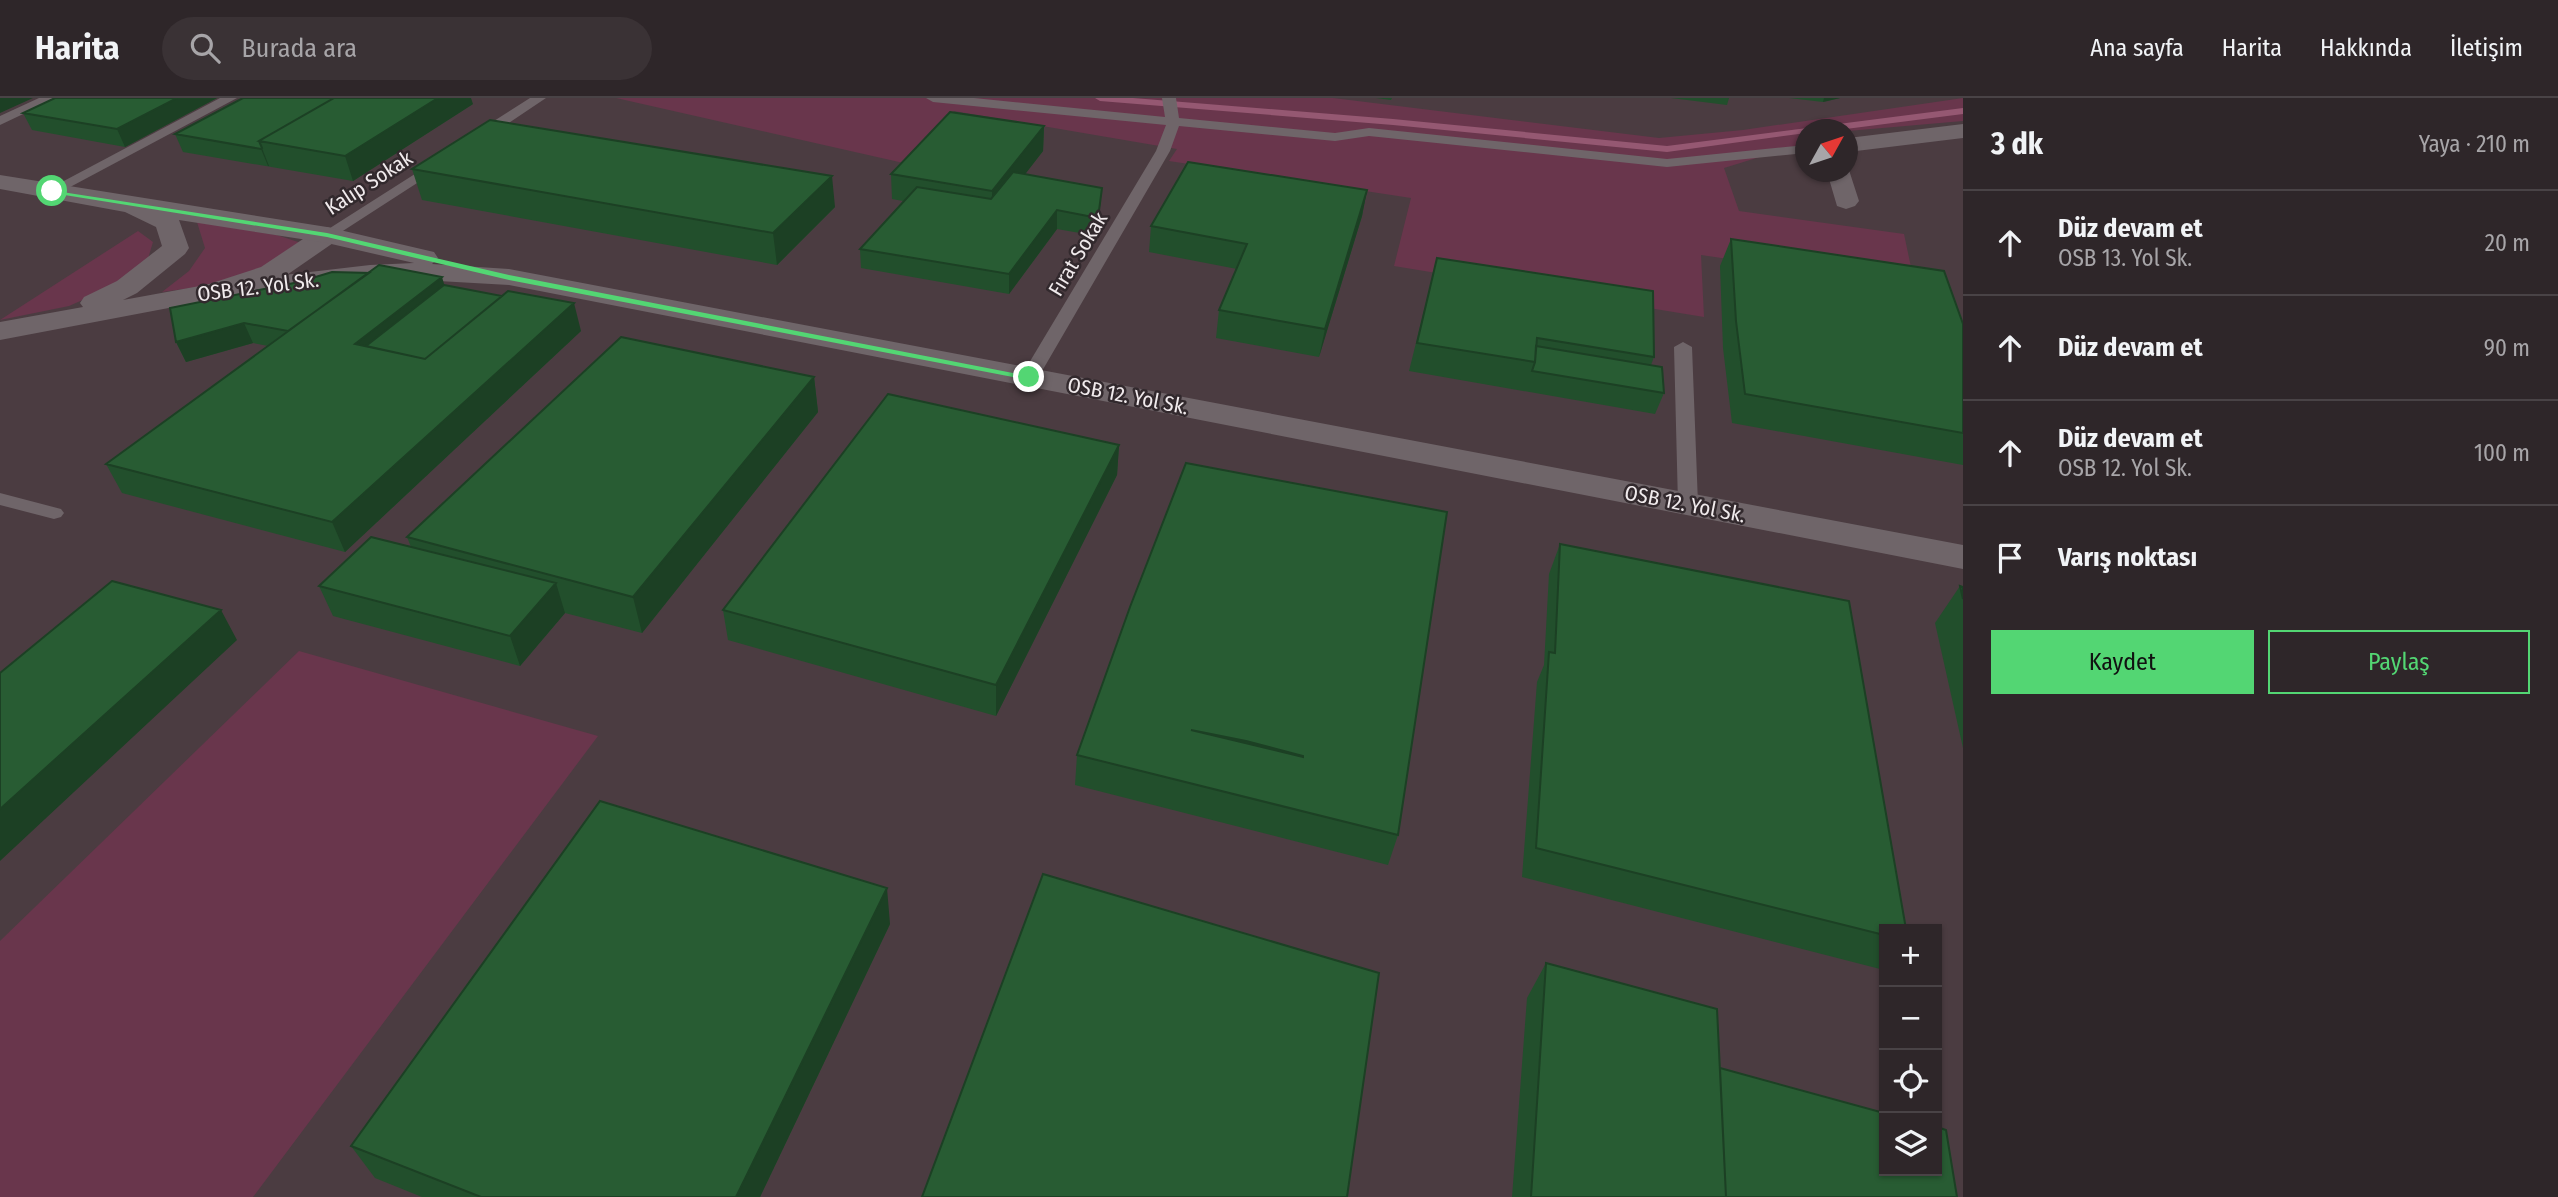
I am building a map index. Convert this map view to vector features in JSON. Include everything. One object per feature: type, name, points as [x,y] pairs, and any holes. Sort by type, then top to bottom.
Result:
[{"type":"street","points":[[1858,144],[1963,131]]},
{"type":"street","points":[[0,182],[327,235],[509,277]]},
{"type":"street","points":[[1841,182],[1846,201]]},
{"type":"street","points":[[61,320],[127,287],[176,248],[168,223],[124,204]]},
{"type":"street","points":[[216,290],[271,273],[327,235]]},
{"type":"street","name":"OSB 12. Yol Sk.","points":[[0,331],[216,290],[404,271],[509,277],[1963,557]]},
{"type":"lane","points":[[0,121],[50,98]]},
{"type":"lane","points":[[52,191],[230,98]]},
{"type":"lane","name":"Kalıp Sokak","points":[[327,235],[539,98]]},
{"type":"lane","points":[[933,98],[1171,110],[1335,137],[1368,132],[1667,163],[1795,150]]},
{"type":"lane","points":[[1163,151],[1171,110]]},
{"type":"lane","name":"Fırat Sokak","points":[[1029,377],[1163,151]]},
{"type":"lane","points":[[1683,347],[1688,504]]},
{"type":"lane","points":[[0,499],[54,513]]},
{"type":"shaded area","points":[[0,98],[1963,98],[1963,1197],[0,1197]]},
{"type":"shaded area","points":[[616,98],[1333,98],[1659,138],[1795,122],[1795,146],[1724,168],[1739,211],[1904,234],[1915,286],[1701,255],[1704,317],[1394,266],[1411,198],[1169,161],[1177,149],[954,111],[908,164]]},
{"type":"shaded area","points":[[1963,98],[1963,121],[1858,130],[1858,119],[1819,119]]},
{"type":"shaded area","points":[[197,222],[277,235],[301,243],[273,266],[199,287],[162,292],[189,271],[205,248]]},
{"type":"shaded area","points":[[138,231],[153,242],[147,262],[105,290],[69,306],[0,320]]},
{"type":"shaded area","points":[[299,651],[598,736],[253,1197],[0,1197],[0,941]]},
{"type":"building","points":[[55,98],[177,98],[117,129],[23,113]]},
{"type":"building","points":[[243,98],[334,98],[259,141],[261,149],[175,134]]},
{"type":"building","points":[[334,98],[438,98],[345,156],[259,141]]},
{"type":"building","points":[[950,112],[1044,126],[992,191],[891,174]]},
{"type":"building","points":[[490,120],[832,176],[773,233],[412,169]]},
{"type":"building","points":[[1188,162],[1367,190],[1325,329],[1219,310],[1247,244],[1151,226]]},
{"type":"building","points":[[1013,172],[1102,188],[1098,218],[1057,210],[1009,274],[860,249],[917,187],[991,199]]},
{"type":"building","points":[[1731,239],[1944,271],[1963,324],[1963,433],[1745,394],[1736,321]]},
{"type":"building","points":[[1437,258],[1653,291],[1654,357],[1537,338],[1535,362],[1417,343]]},
{"type":"building","points":[[379,265],[442,277],[355,344],[425,359],[508,291],[574,303],[332,522],[106,464]]},
{"type":"building","points":[[332,272],[369,273],[288,331],[244,323],[176,342],[170,308],[299,282]]},
{"type":"building","points":[[444,285],[502,296],[425,359],[366,346]]},
{"type":"building","points":[[621,337],[814,377],[633,597],[407,537]]},
{"type":"building","points":[[1536,346],[1662,367],[1664,393],[1532,371]]},
{"type":"building","points":[[888,394],[1119,445],[996,685],[723,610]]},
{"type":"building","points":[[1186,463],[1447,512],[1398,835],[1077,755],[1130,607]],"holes":[[[1191,730],[1303,756],[1303,757]]]},
{"type":"building","points":[[371,537],[556,583],[510,636],[319,586]]},
{"type":"building","points":[[1560,544],[1849,601],[1905,924],[1879,924],[1879,934],[1536,848],[1549,652],[1555,653]]},
{"type":"building","points":[[112,581],[221,610],[0,809],[0,673]]},
{"type":"building","points":[[600,801],[887,888],[736,1197],[481,1197],[351,1146]]},
{"type":"building","points":[[1043,874],[1379,973],[1347,1197],[922,1197]]},
{"type":"building","points":[[1546,963],[1717,1009],[1726,1197],[1531,1197]]},
{"type":"building","points":[[1720,1068],[1879,1112],[1879,1176],[1942,1176],[1942,1129],[1946,1130],[1957,1197],[1726,1197]]},
{"type":"waterway","points":[[1100,98],[1393,122],[1667,149],[1795,132]]},
{"type":"waterway","points":[[1858,124],[1963,111]]},
{"type":"route","points":[[52,191],[327,235],[509,277],[1029,377]]}]
